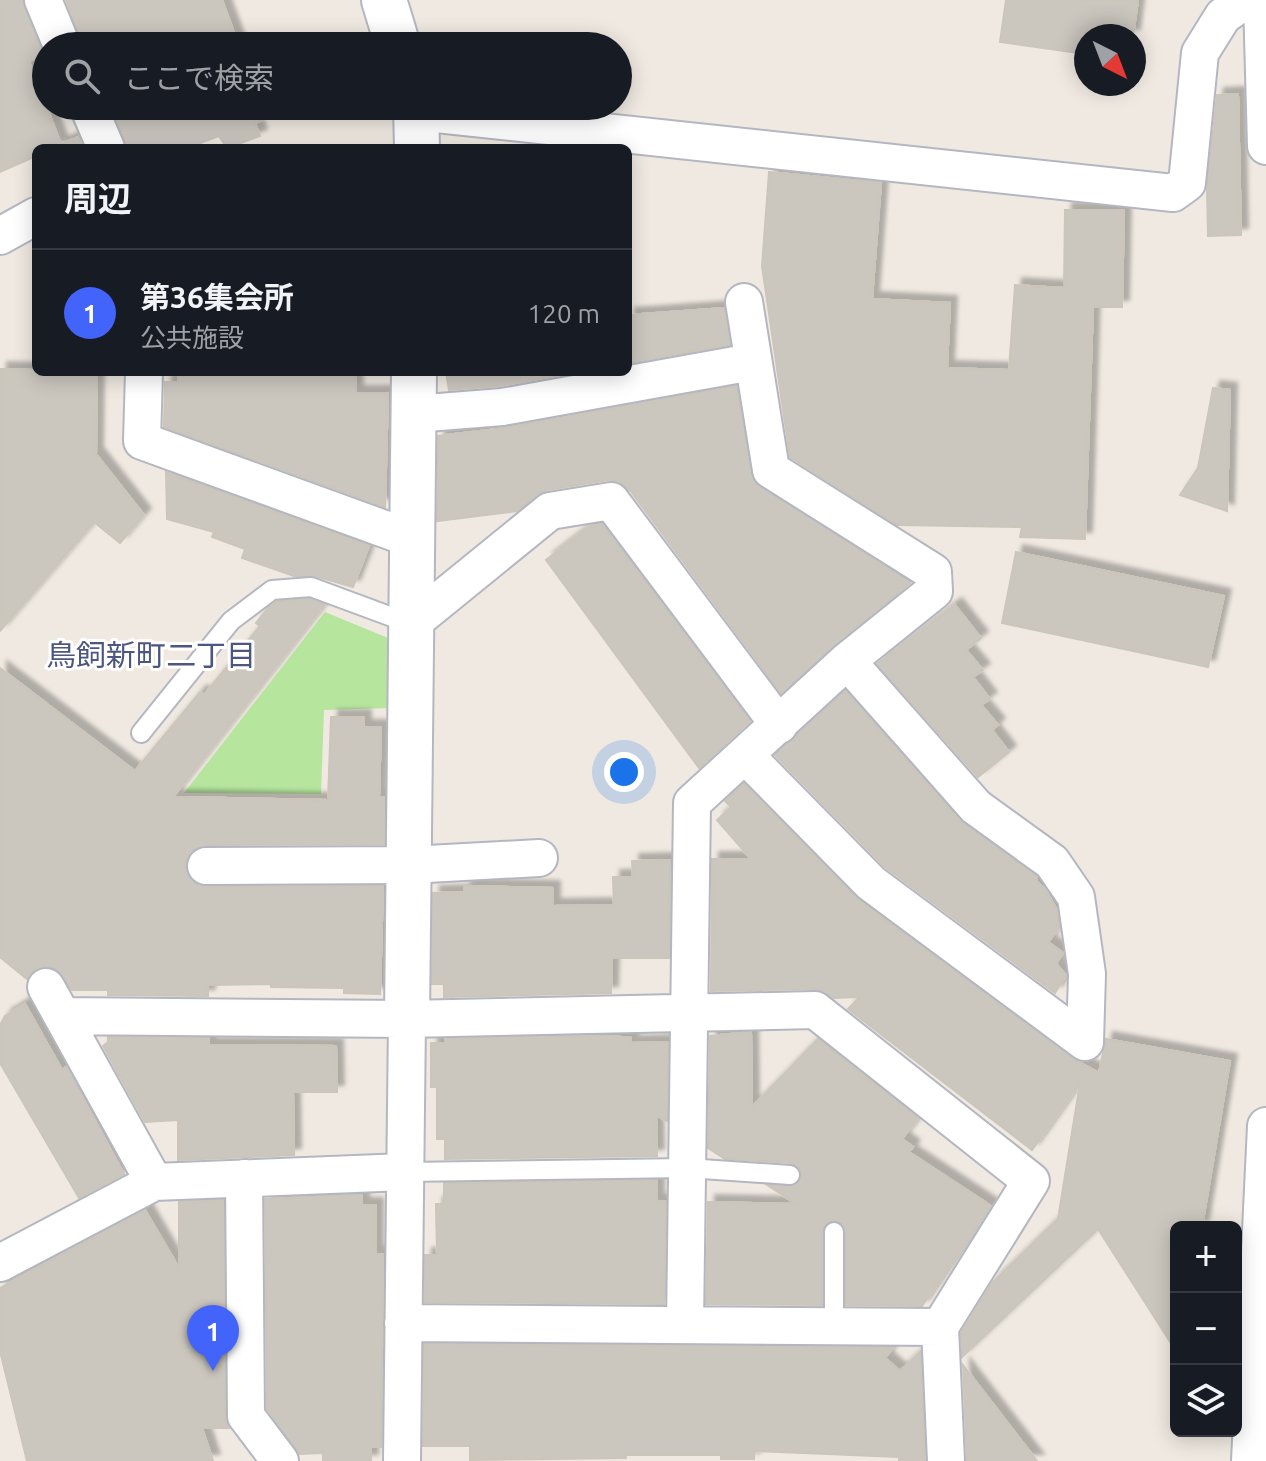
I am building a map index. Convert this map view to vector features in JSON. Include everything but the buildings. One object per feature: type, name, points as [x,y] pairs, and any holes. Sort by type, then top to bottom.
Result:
[{"type":"street","points":[[43,0],[56,32]]},
{"type":"street","points":[[384,0],[394,32]]},
{"type":"street","points":[[417,122],[1173,193],[1187,183],[1200,53],[1223,16],[1246,0]]},
{"type":"street","points":[[1262,0],[1266,146]]},
{"type":"street","points":[[94,120],[104,144]]},
{"type":"street","points":[[0,236],[32,218]]},
{"type":"street","points":[[685,1325],[692,803],[847,661],[934,591],[933,572],[771,470],[744,302]]},
{"type":"street","points":[[402,1461],[414,393],[502,407],[752,362]]},
{"type":"street","points":[[144,376],[142,441],[412,539]]},
{"type":"street","points":[[411,624],[550,511],[611,501],[779,725]]},
{"type":"street","points":[[745,755],[871,883],[1085,1042],[1087,974],[1076,897],[1052,862],[976,807],[847,661]]},
{"type":"street","points":[[206,866],[409,865],[539,858]]},
{"type":"street","points":[[154,1182],[54,1002],[407,1019],[815,1010],[1031,1181],[940,1327],[946,1461]]},
{"type":"street","points":[[1250,1461],[1266,1126]]},
{"type":"street","points":[[0,1263],[154,1182],[405,1172]]},
{"type":"street","points":[[244,1178],[246,1416],[280,1461]]},
{"type":"street","points":[[403,1323],[940,1327]]},
{"type":"lane","points":[[141,733],[231,621],[272,590],[311,587],[411,624]]},
{"type":"lane","points":[[405,1172],[687,1168],[790,1175]]},
{"type":"lane","points":[[834,1232],[834,1326]]},
{"type":"green space","points":[[325,612],[388,638],[390,708],[324,710],[321,794],[184,793]]},
{"type":"place","name":"第36集会所","points":[[213,1371]]},
{"type":"district","name":"鳥飼新町二丁目","points":[[151,656]]}]
